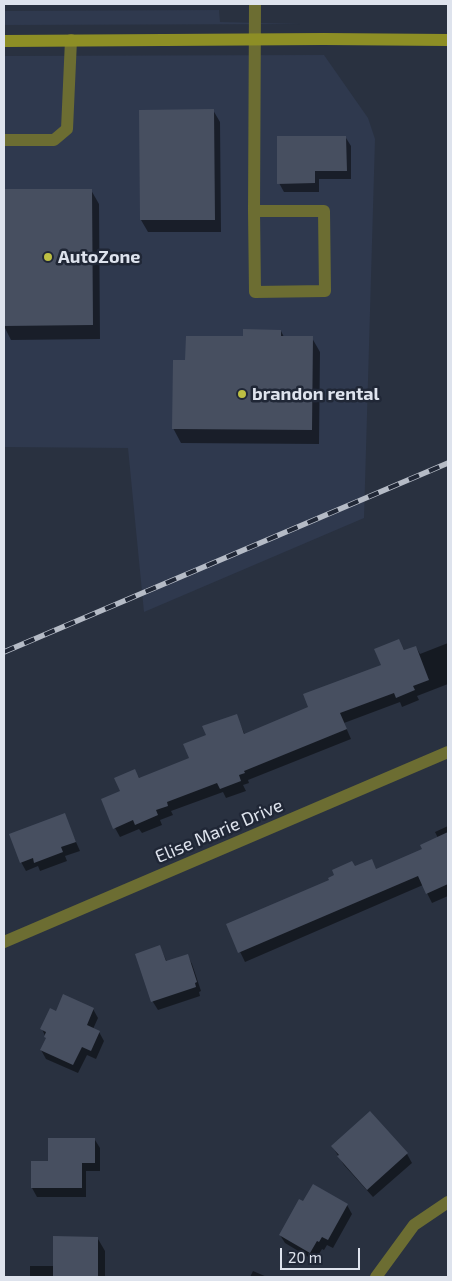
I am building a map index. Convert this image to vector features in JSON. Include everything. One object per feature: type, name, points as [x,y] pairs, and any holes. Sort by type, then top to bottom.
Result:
[{"type":"main road","points":[[4,41],[448,40]]},
{"type":"street","points":[[254,211],[324,211],[325,291],[255,292],[254,211],[255,4]]},
{"type":"street","points":[[4,140],[54,140],[67,128],[71,40]]},
{"type":"street","name":"Elise Marie Drive","points":[[4,942],[448,752]]},
{"type":"street","points":[[376,1277],[414,1224],[448,1202]]},
{"type":"shaded area","points":[[219,10],[220,22],[301,24],[4,25],[4,11]]},
{"type":"shaded area","points":[[324,55],[368,118],[375,139],[364,518],[144,612],[128,448],[4,447],[4,56]]},
{"type":"building","points":[[214,109],[215,220],[140,220],[139,110]]},
{"type":"building","points":[[277,136],[346,136],[347,171],[315,171],[315,183],[277,184]]},
{"type":"building","name":"AutoZone","points":[[4,189],[92,189],[93,325],[4,326]]},
{"type":"building","name":"brandon rental","points":[[243,329],[281,330],[281,336],[313,336],[312,430],[172,429],[173,360],[185,360],[186,336],[243,336]]},
{"type":"building","points":[[399,639],[404,650],[416,646],[429,680],[413,686],[415,690],[396,698],[394,693],[340,713],[347,729],[244,771],[245,773],[239,775],[241,781],[220,789],[217,783],[167,802],[168,806],[156,810],[158,815],[135,825],[133,820],[113,829],[101,799],[120,791],[114,778],[135,769],[139,778],[189,758],[183,744],[206,735],[202,726],[237,714],[244,734],[308,707],[303,694],[381,665],[374,649]]},
{"type":"building","points":[[65,813],[76,842],[61,847],[63,852],[34,863],[33,858],[20,863],[9,834]]},
{"type":"building","points":[[448,832],[448,884],[426,894],[418,876],[238,953],[226,924],[329,880],[328,878],[334,875],[332,870],[352,861],[355,866],[372,859],[376,869],[422,849],[420,845]]},
{"type":"building","points":[[160,945],[166,961],[188,954],[197,982],[195,983],[196,987],[151,1002],[135,954]]},
{"type":"building","points":[[63,994],[94,1008],[87,1025],[100,1031],[91,1051],[82,1047],[73,1065],[40,1050],[46,1038],[44,1037],[46,1032],[40,1029],[50,1008],[56,1011]]},
{"type":"building","points":[[370,1111],[408,1153],[367,1190],[337,1156],[339,1155],[331,1146]]},
{"type":"building","points":[[48,1138],[95,1138],[95,1163],[82,1163],[82,1188],[31,1188],[31,1161],[48,1161]]},
{"type":"building","points":[[313,1184],[348,1204],[328,1240],[322,1237],[319,1242],[317,1241],[310,1253],[279,1235],[299,1199],[303,1201]]},
{"type":"building","points":[[53,1236],[98,1237],[98,1277],[53,1277]]},
{"type":"railway","points":[[4,652],[448,463]]},
{"type":"place","name":"AutoZone","points":[[48,257]]},
{"type":"place","name":"brandon rental","points":[[242,394]]}]
